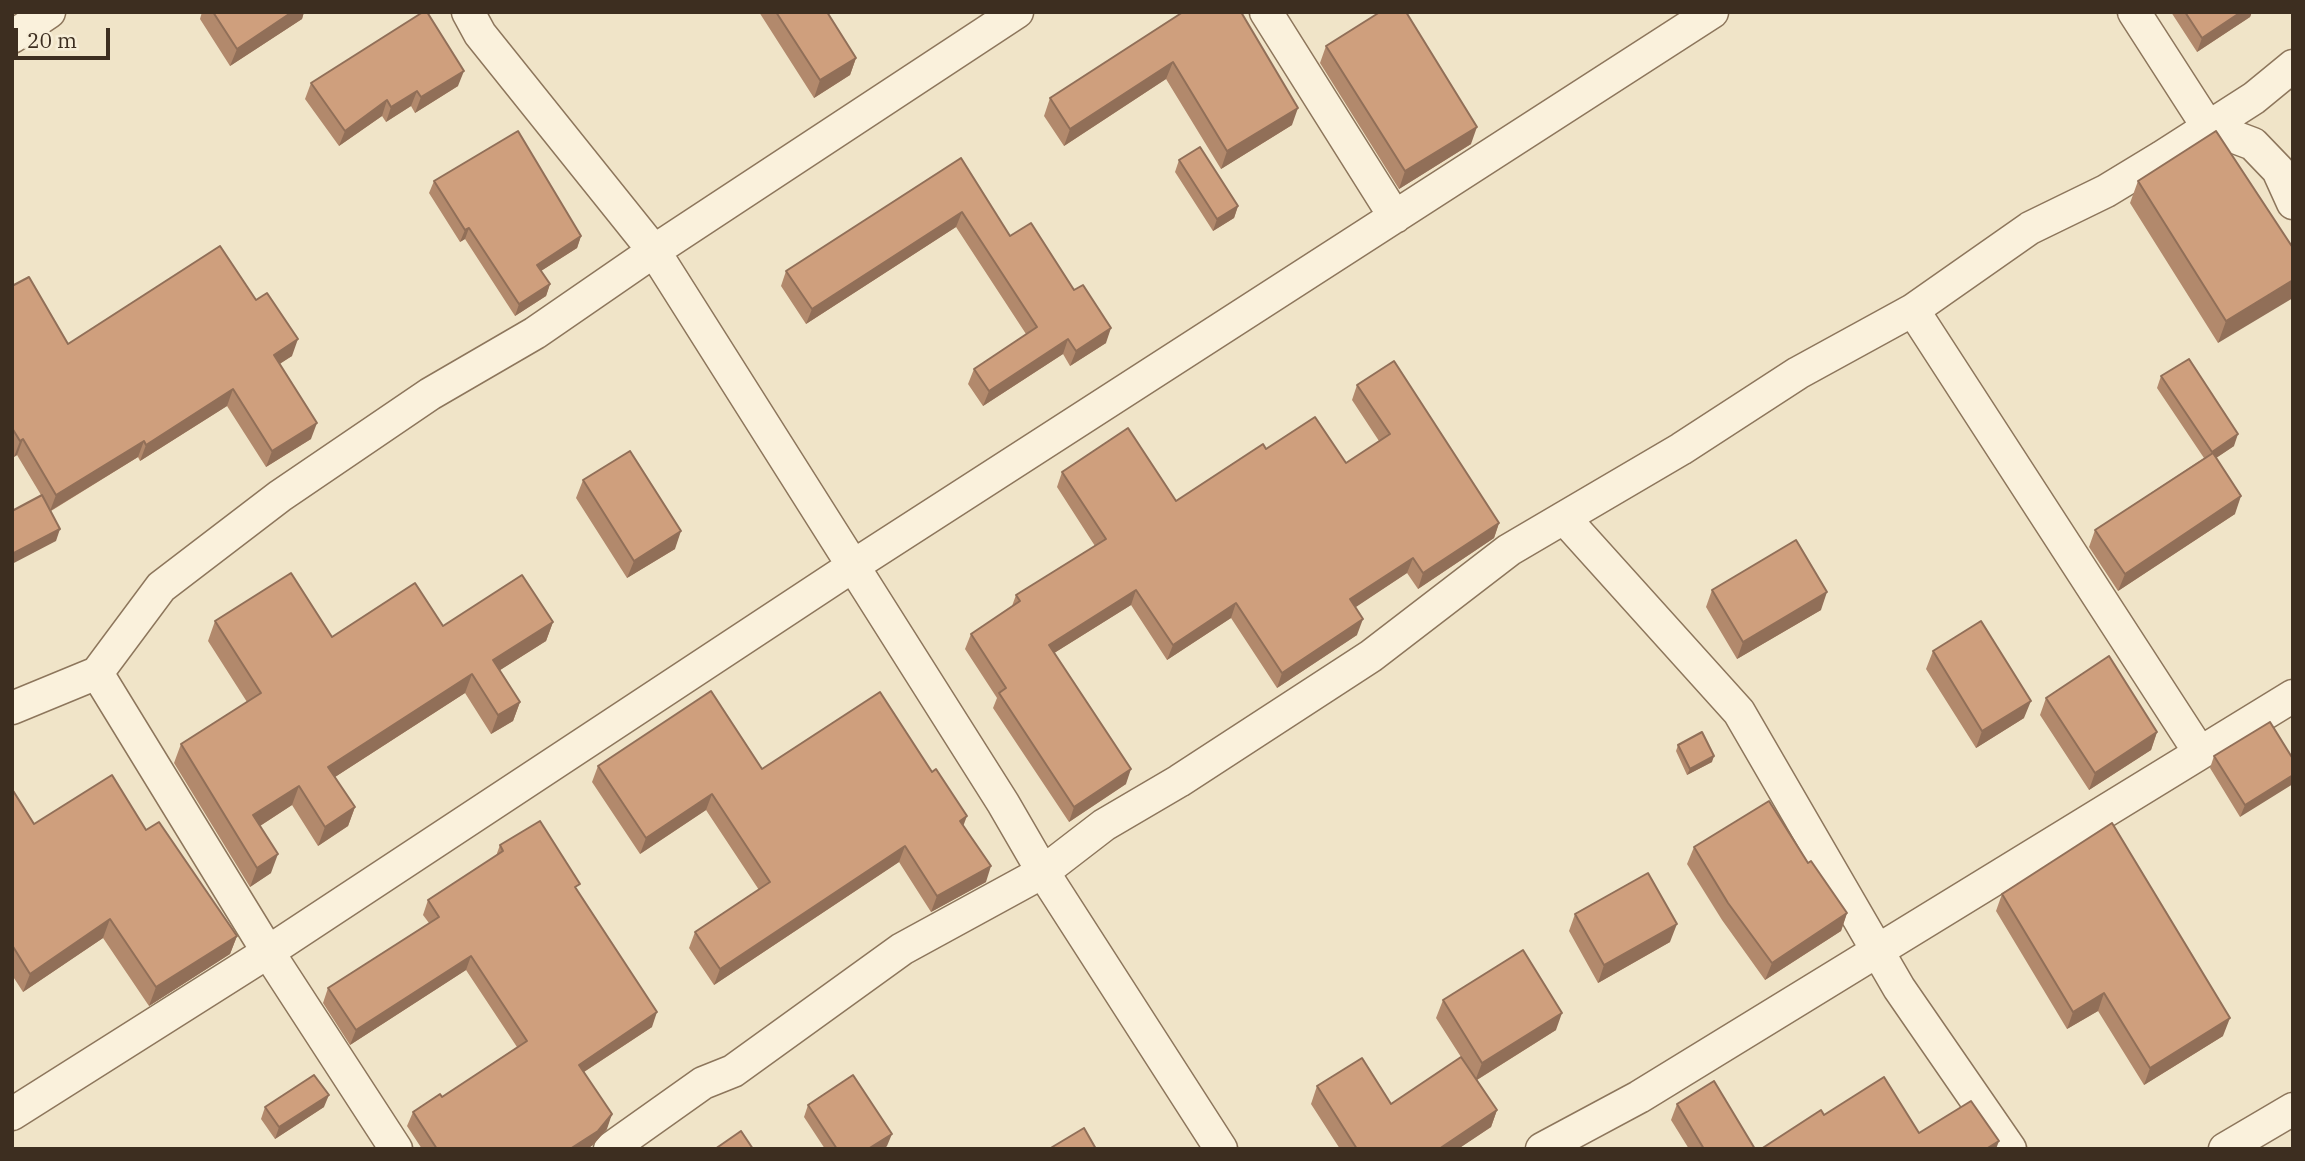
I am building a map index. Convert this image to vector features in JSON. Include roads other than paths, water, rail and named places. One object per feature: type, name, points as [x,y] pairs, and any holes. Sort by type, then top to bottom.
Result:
[{"type":"street","points":[[12,37],[49,12]]},
{"type":"street","points":[[468,12],[480,34],[654,251],[1017,825],[1043,872],[1221,1149]]},
{"type":"street","points":[[12,708],[97,673],[161,587],[281,496],[430,394],[536,333],[654,251],[1017,12]]},
{"type":"street","points":[[1266,12],[1395,217]]},
{"type":"street","points":[[12,1114],[268,952],[853,566],[1712,12]]},
{"type":"street","points":[[2134,12],[2208,127],[2253,144],[2278,170],[2293,203]]},
{"type":"street","points":[[610,1149],[703,1083],[733,1071],[902,948],[1043,872],[1104,825],[1179,781],[1371,656],[1509,550],[1565,519],[1798,373],[1913,310],[2031,228],[2106,191],[2254,98],[2293,66]]},
{"type":"street","points":[[1913,310],[2200,753]]},
{"type":"street","points":[[1565,519],[1739,712],[1877,953],[2010,1149]]},
{"type":"street","points":[[97,673],[268,952],[396,1149]]},
{"type":"street","points":[[1542,1149],[1639,1097],[2293,696]]},
{"type":"street","points":[[2225,1149],[2293,1109]]}]
